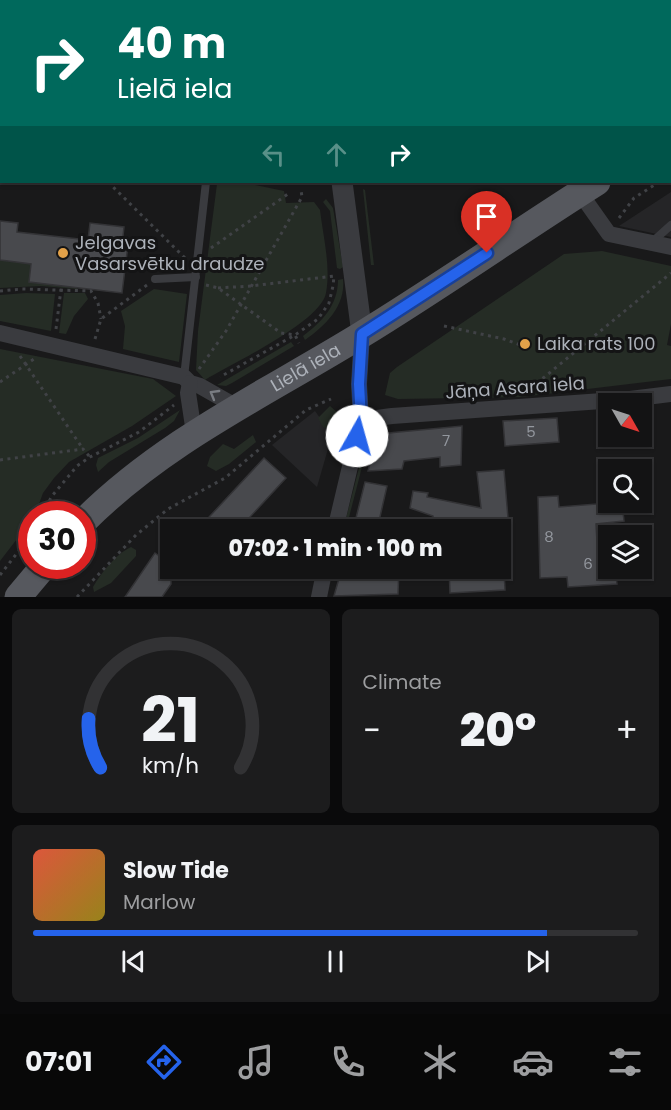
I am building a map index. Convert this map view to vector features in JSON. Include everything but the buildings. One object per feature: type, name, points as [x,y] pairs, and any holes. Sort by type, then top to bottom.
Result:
[{"type":"main road","name":"Lielā iela","points":[[96,510],[138,473],[194,433],[362,334],[588,187]]},
{"type":"main road","points":[[18,597],[33,579]]},
{"type":"street","points":[[338,519],[361,420],[359,384],[362,334],[342,183]]},
{"type":"street","points":[[588,187],[609,234],[671,248]]},
{"type":"street","points":[[3,334],[186,377],[237,407]]},
{"type":"street","points":[[186,377],[194,433]]},
{"type":"street","name":"Jāņa Asara iela","points":[[361,420],[671,394]]},
{"type":"street","points":[[319,597],[323,579]]},
{"type":"lane","points":[[186,377],[206,183]]},
{"type":"lane","points":[[650,244],[671,225]]},
{"type":"lane","points":[[155,279],[196,277]]},
{"type":"path","points":[[109,183],[196,277],[218,288],[281,333],[295,335]]},
{"type":"path","points":[[609,234],[634,198],[657,183]]},
{"type":"path","points":[[186,377],[199,369],[226,331],[303,196],[301,190]]},
{"type":"path","points":[[199,248],[214,248],[288,194]]},
{"type":"path","points":[[524,394],[671,273]]},
{"type":"path","points":[[218,288],[334,276],[329,303],[318,319],[295,335],[220,377]]},
{"type":"path","points":[[101,319],[155,279]]},
{"type":"path","points":[[0,291],[22,289],[91,291],[98,303],[101,319],[93,346]]},
{"type":"path","points":[[0,382],[53,346],[61,290]]},
{"type":"path","points":[[444,326],[504,339],[523,346]]},
{"type":"path","points":[[3,334],[90,457]]},
{"type":"path","points":[[295,335],[299,343]]},
{"type":"path","points":[[77,597],[136,535],[168,509],[225,478],[306,410],[331,399]]},
{"type":"path","points":[[49,501],[77,466],[139,432],[181,400]]},
{"type":"path","points":[[0,460],[83,449]]},
{"type":"path","points":[[0,575],[18,552]]},
{"type":"shaded area","points":[[245,183],[284,191],[286,203],[314,202],[320,210],[327,262],[327,283],[326,293],[309,317],[273,341],[205,380],[196,370],[198,331],[217,184]]},
{"type":"shaded area","points":[[363,189],[365,190],[374,265],[371,265]]},
{"type":"shaded area","points":[[671,192],[671,237],[619,226]]},
{"type":"shaded area","points":[[326,199],[333,208],[343,267],[340,269],[337,268],[330,211],[323,202]]},
{"type":"shaded area","points":[[602,251],[671,266],[671,324],[667,345],[671,346],[671,379],[521,397],[398,399],[385,395],[390,373],[397,367],[564,254]]},
{"type":"shaded area","points":[[0,260],[31,264],[78,287],[77,289],[41,286],[0,288]]},
{"type":"shaded area","points":[[343,279],[343,289],[338,306],[327,322],[305,340],[303,336],[328,312],[335,297],[338,280]]},
{"type":"shaded area","points":[[154,289],[187,294],[179,362],[123,349],[125,326],[121,311]]},
{"type":"shaded area","points":[[64,293],[85,293],[88,299],[74,316],[66,334],[59,333]]},
{"type":"shaded area","points":[[55,294],[51,331],[0,321],[0,295]]},
{"type":"shaded area","points":[[291,342],[294,346],[232,383],[226,386],[217,385]]},
{"type":"shaded area","points":[[0,349],[153,379],[176,396],[132,426],[69,462],[54,478],[40,501],[18,501],[18,538],[0,561]]},
{"type":"shaded area","points":[[330,406],[338,413],[336,426],[332,430],[323,427],[318,418]]},
{"type":"shaded area","points":[[180,410],[174,421],[165,428],[109,462],[98,472],[96,465],[98,458],[138,438]]},
{"type":"shaded area","points":[[315,411],[332,435],[317,487],[272,445]]},
{"type":"shaded area","points":[[371,432],[349,519],[346,519],[368,433]]},
{"type":"shaded area","points":[[253,435],[256,442],[229,464],[216,471],[207,466],[210,457],[223,444],[234,449]]},
{"type":"shaded area","points":[[131,547],[136,550],[136,556],[111,583],[94,592],[93,587],[114,559]]},
{"type":"place","name":"Jelgavas Vasarsvētku draudze","points":[[63,253]]},
{"type":"place","name":"Laika rats 100","points":[[525,344]]},
{"type":"route","points":[[357,436],[361,420],[359,384],[362,334],[487,253]]}]
